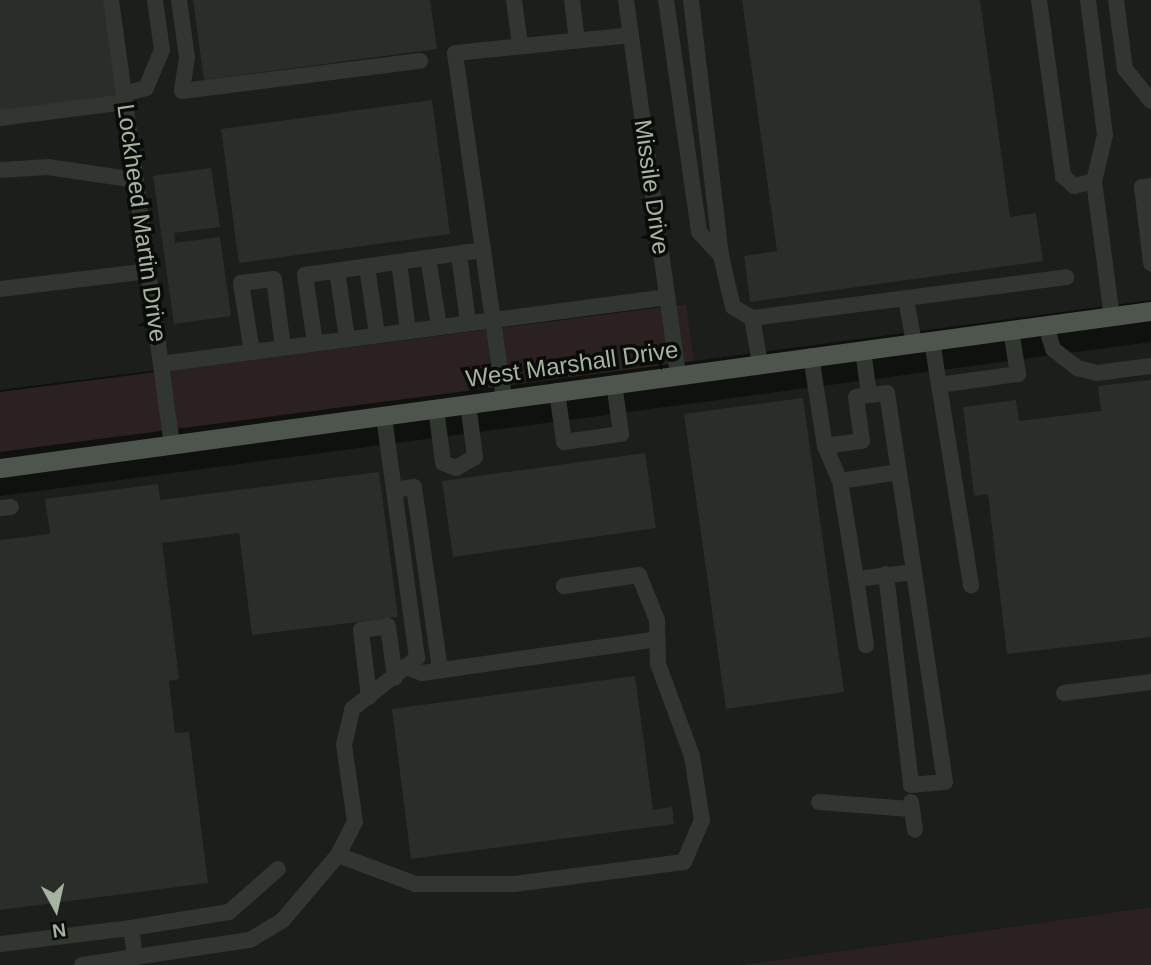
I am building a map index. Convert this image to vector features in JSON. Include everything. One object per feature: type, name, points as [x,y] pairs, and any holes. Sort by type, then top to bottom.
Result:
[{"type":"main road","name":"West Marshall Drive","points":[[0,468],[678,373],[1151,312]]},
{"type":"lane","name":"Lockheed Martin Drive","points":[[111,0],[172,446]]},
{"type":"lane","points":[[0,118],[124,98],[146,88],[162,50],[155,0]]},
{"type":"lane","points":[[179,0],[187,58],[182,91],[421,61]]},
{"type":"lane","points":[[514,0],[520,45]]},
{"type":"lane","points":[[572,0],[577,38]]},
{"type":"lane","name":"Missile Drive","points":[[626,0],[678,373]]},
{"type":"lane","points":[[666,0],[699,232],[720,256]]},
{"type":"lane","points":[[691,0],[720,256],[733,307],[752,318],[1066,277]]},
{"type":"lane","points":[[1039,0],[1063,176],[1074,186],[1094,181]]},
{"type":"lane","points":[[1088,0],[1105,135],[1094,181],[1112,317]]},
{"type":"lane","points":[[1116,0],[1125,69],[1151,100]]},
{"type":"lane","points":[[504,398],[456,53],[630,30]]},
{"type":"lane","points":[[0,170],[48,167],[136,180]]},
{"type":"lane","points":[[1151,186],[1142,187],[1151,263]]},
{"type":"lane","points":[[252,352],[242,283],[483,250]]},
{"type":"lane","points":[[459,254],[468,322]]},
{"type":"lane","points":[[428,258],[439,326]]},
{"type":"lane","points":[[398,262],[408,330]]},
{"type":"lane","points":[[367,267],[377,334]]},
{"type":"lane","points":[[0,289],[148,271]]},
{"type":"lane","points":[[337,271],[346,338]]},
{"type":"lane","points":[[304,275],[315,343]]},
{"type":"lane","points":[[274,279],[283,347]]},
{"type":"lane","points":[[161,364],[668,297]]},
{"type":"lane","points":[[906,299],[939,385],[971,585]]},
{"type":"lane","points":[[752,318],[760,363]]},
{"type":"lane","points":[[1046,326],[1053,349],[1077,368],[1097,373],[1151,366]]},
{"type":"lane","points":[[939,385],[1018,374],[1011,330]]},
{"type":"lane","points":[[863,350],[869,395]]},
{"type":"lane","points":[[811,356],[825,446],[840,481],[866,645]]},
{"type":"lane","points":[[557,391],[564,442],[621,434],[614,383]]},
{"type":"lane","points":[[825,446],[862,441],[856,397],[887,393],[945,782],[911,785]]},
{"type":"lane","points":[[436,408],[443,463],[456,468],[475,457],[468,403]]},
{"type":"lane","points":[[82,965],[250,940],[282,921],[338,855],[355,822],[344,745],[352,709],[409,668],[417,658],[384,415]]},
{"type":"lane","points":[[840,481],[898,472]]},
{"type":"lane","points":[[394,490],[414,487],[440,670]]},
{"type":"lane","points":[[856,579],[914,572]]},
{"type":"lane","points":[[886,574],[915,830]]},
{"type":"lane","points":[[338,855],[415,884],[514,884],[684,863],[702,820],[692,756],[658,664],[657,620],[639,575],[564,586]]},
{"type":"lane","points":[[369,697],[360,630],[388,626],[395,678]]},
{"type":"lane","points":[[409,668],[440,670],[658,639]]},
{"type":"lane","points":[[1064,693],[1151,682]]},
{"type":"lane","points":[[819,802],[911,809]]},
{"type":"lane","points":[[0,944],[131,928],[229,912],[278,869]]},
{"type":"lane","points":[[131,928],[135,958]]},
{"type":"shaded area","points":[[0,0],[1151,0],[1151,300],[694,361],[685,304],[0,390]]},
{"type":"shaded area","points":[[686,304],[694,361],[0,452],[0,392]]},
{"type":"shaded area","points":[[1151,342],[1151,907],[740,965],[0,965],[0,496]]},
{"type":"shaded area","points":[[1151,907],[1151,965],[740,965]]},
{"type":"building","points":[[0,0],[104,0],[117,97],[0,112]]},
{"type":"building","points":[[193,0],[430,0],[437,49],[204,80]]},
{"type":"building","points":[[742,0],[980,0],[1010,217],[1036,213],[1043,261],[750,302],[744,256],[777,251]]},
{"type":"building","points":[[432,100],[450,234],[239,263],[221,129]]},
{"type":"building","points":[[211,168],[220,227],[174,233],[175,243],[220,237],[231,316],[174,324],[153,176]]},
{"type":"building","points":[[1151,380],[1151,637],[1007,654],[988,494],[974,496],[963,407],[1016,400],[1019,421],[1101,411],[1098,386]]},
{"type":"building","points":[[803,398],[844,692],[726,709],[684,414]]},
{"type":"building","points":[[645,453],[656,528],[453,557],[442,481]]},
{"type":"building","points":[[379,472],[398,617],[252,635],[239,533],[162,543],[179,679],[169,681],[175,733],[189,732],[208,883],[0,910],[0,540],[50,534],[45,499],[158,484],[160,500]]},
{"type":"building","points":[[635,676],[653,810],[672,807],[674,824],[411,859],[392,709]]}]
